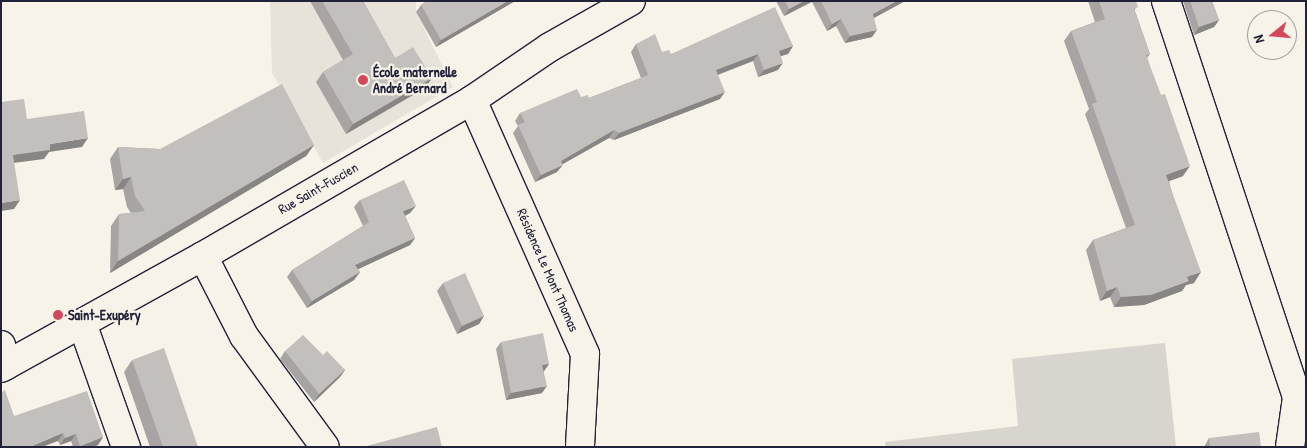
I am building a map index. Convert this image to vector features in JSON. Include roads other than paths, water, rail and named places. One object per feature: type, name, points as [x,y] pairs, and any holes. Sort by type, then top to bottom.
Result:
[{"type":"main road","name":"Rue Saint-Fuscien","points":[[3,359],[82,323],[203,256],[472,100],[550,48],[631,1]]},
{"type":"main road","points":[[1166,1],[1301,396],[1290,447]]},
{"type":"main road","name":"Résidence Le Mont Thomas","points":[[472,100],[585,354],[580,447]]},
{"type":"main road","points":[[203,256],[244,336],[325,447]]},
{"type":"main road","points":[[82,323],[126,447]]},
{"type":"place","name":"École maternelle André Bernard","points":[[363,80]]},
{"type":"place","name":"Saint-Exupéry","points":[[58,315]]}]
